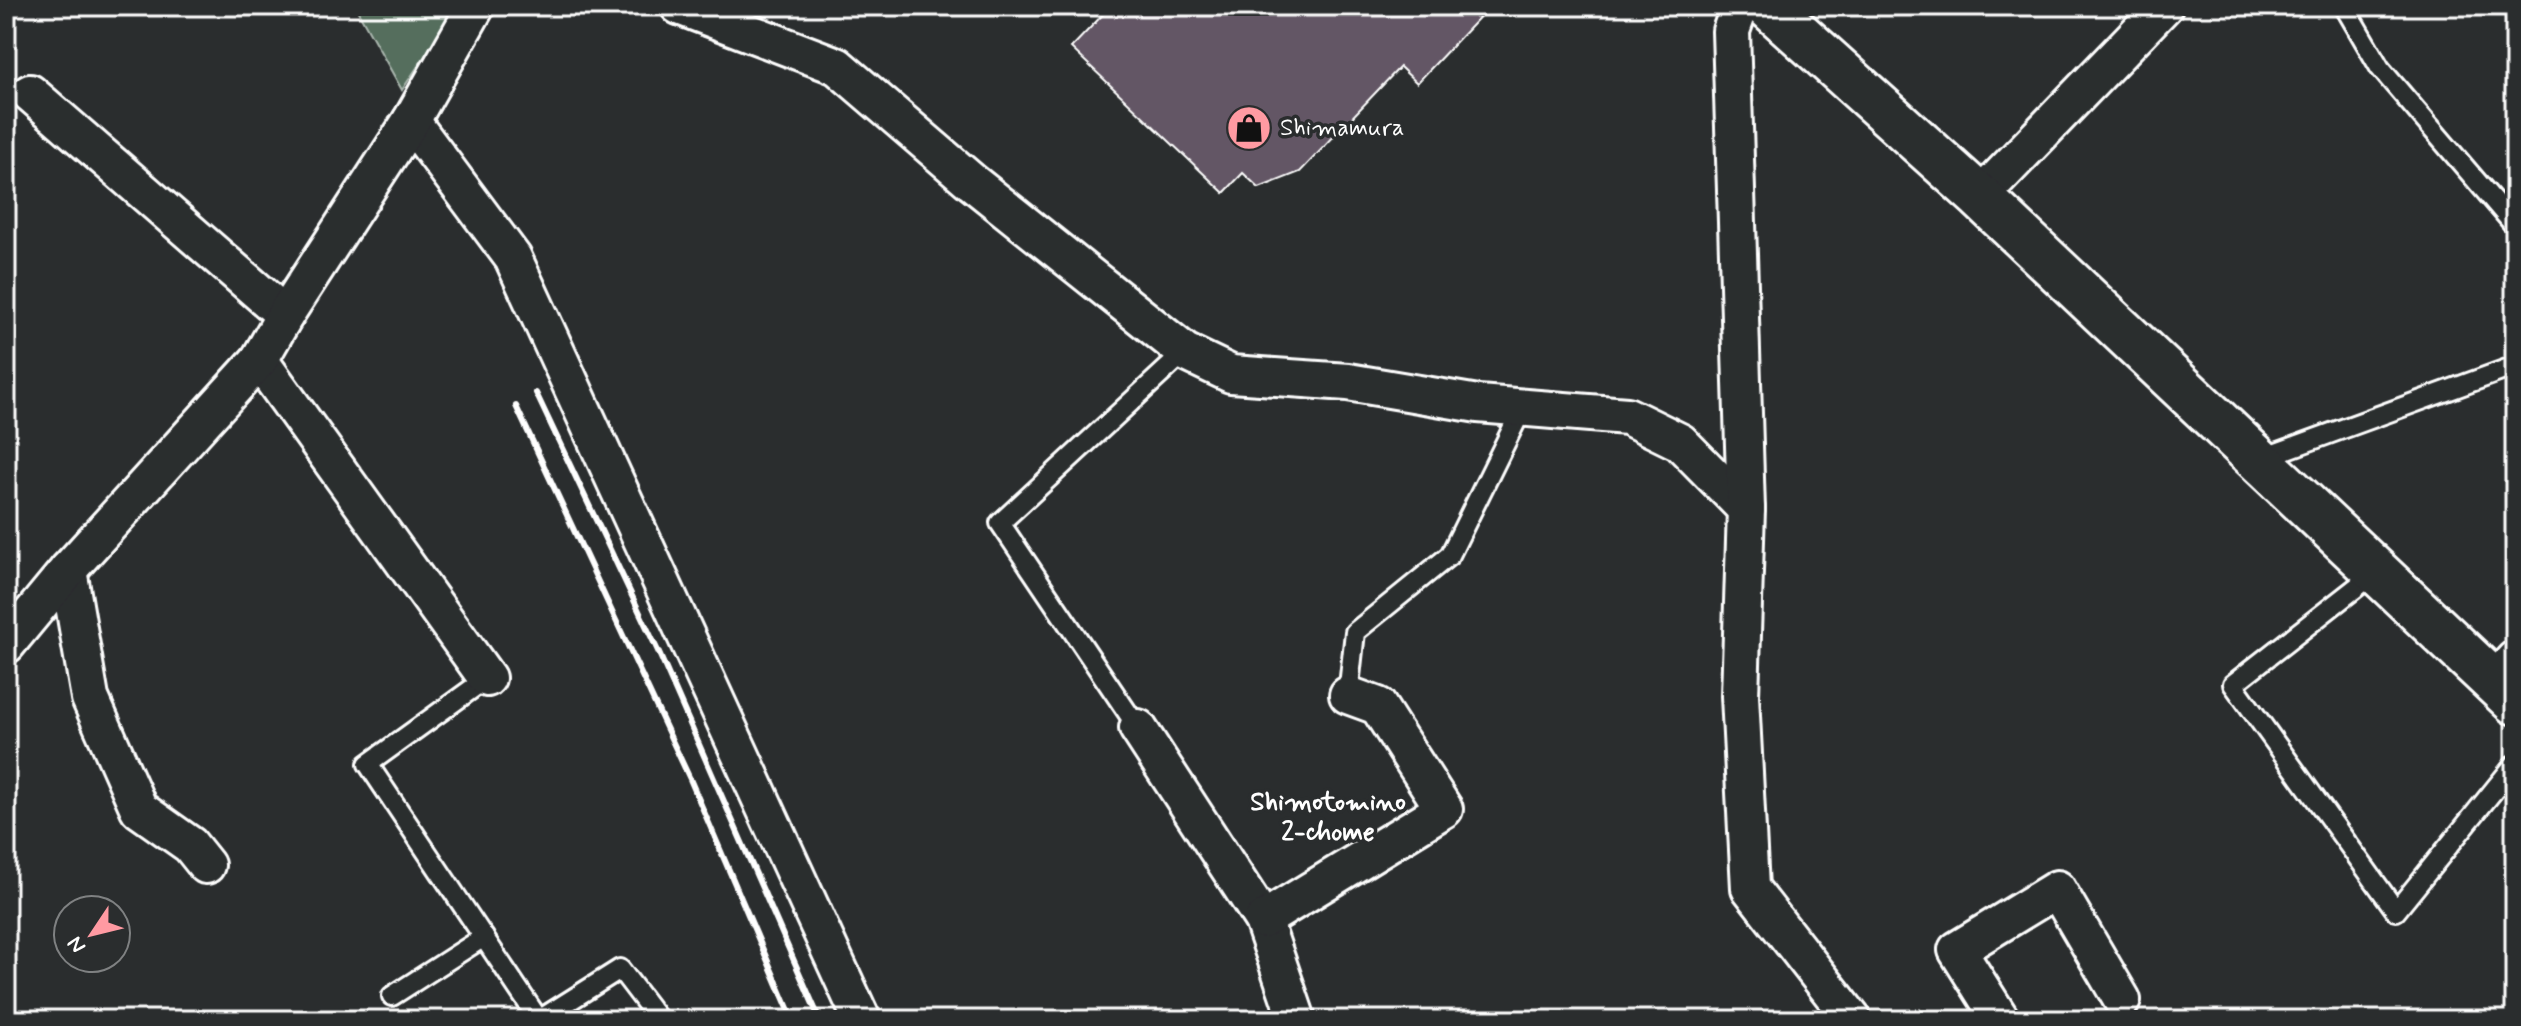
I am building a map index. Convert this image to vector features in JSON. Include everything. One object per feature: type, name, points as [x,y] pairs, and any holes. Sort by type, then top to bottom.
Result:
[{"type":"street","points":[[6,645],[68,570],[259,360],[411,121],[476,6]]},
{"type":"street","points":[[679,6],[837,66],[972,182],[1185,352],[1231,374],[1348,382],[1478,404],[1627,416],[1680,442],[1746,509]]},
{"type":"street","points":[[1740,6],[1731,31],[1746,509],[1740,696],[1750,888],[1853,1020]]},
{"type":"street","points":[[1768,6],[1980,197],[2376,572],[2508,681]]},
{"type":"street","points":[[1980,197],[2164,6]]},
{"type":"street","points":[[30,93],[285,315]]},
{"type":"street","points":[[411,121],[513,258],[853,1017]]},
{"type":"street","points":[[259,360],[487,678]]},
{"type":"street","points":[[68,570],[90,698],[139,809],[190,845],[206,865]]},
{"type":"street","points":[[1263,920],[1444,809],[1378,706],[1348,695]]},
{"type":"street","points":[[1138,728],[1263,920],[1297,1020]]},
{"type":"street","points":[[2001,1020],[1957,950],[2057,889],[2122,1000]]},
{"type":"lane","points":[[2344,6],[2380,68],[2515,226]]},
{"type":"lane","points":[[1138,728],[1000,523],[1185,352]]},
{"type":"lane","points":[[2257,460],[2515,366]]},
{"type":"lane","points":[[1348,695],[1355,632],[1450,555],[1523,407]]},
{"type":"lane","points":[[2376,572],[2233,684],[2396,911],[2515,764]]},
{"type":"lane","points":[[487,678],[368,764],[539,1020],[620,969],[659,1020]]},
{"type":"lane","points":[[392,996],[484,937]]},
{"type":"green space","points":[[355,6],[458,6],[402,90]]},
{"type":"building","name":"Shimamura","points":[[1111,6],[1489,7],[1417,83],[1400,67],[1300,172],[1259,188],[1243,173],[1224,193],[1071,48]]},
{"type":"railway","points":[[536,393],[658,651],[820,1020]]},
{"type":"railway","points":[[516,406],[690,779],[793,1020]]},
{"type":"place","name":"Shimamura","points":[[1249,128]]},
{"type":"district","name":"Shimotomino 2-chome","points":[[1328,818]]}]
